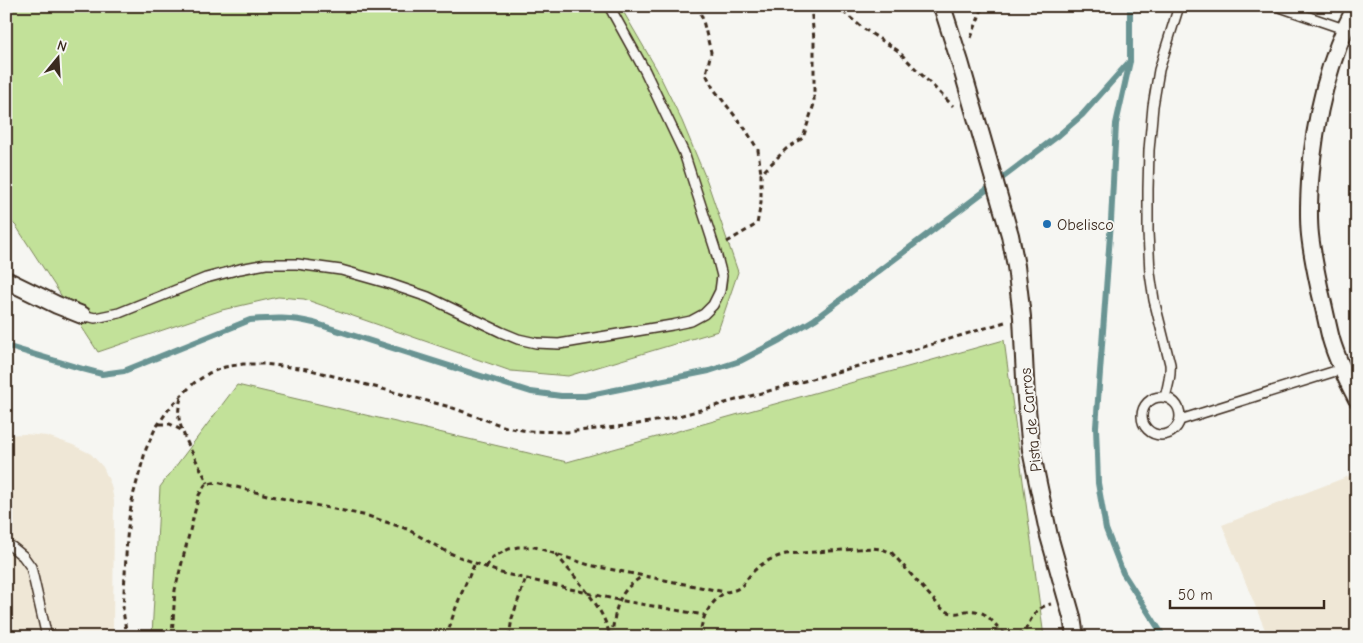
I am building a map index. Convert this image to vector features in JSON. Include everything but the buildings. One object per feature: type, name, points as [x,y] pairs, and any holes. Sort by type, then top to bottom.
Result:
[{"type":"street","name":"Pista de Carros","points":[[942,6],[1010,235],[1022,317],[1026,399],[1031,450],[1040,499],[1076,637]]},
{"type":"street","points":[[1356,6],[1344,29],[1322,97],[1312,163],[1309,200],[1310,233],[1315,267],[1331,340],[1342,369],[1357,399]]},
{"type":"street","points":[[6,280],[82,315]]},
{"type":"lane","points":[[82,315],[95,318],[119,313],[206,278],[266,264],[297,264],[341,270],[387,283],[428,298],[518,339],[536,344],[559,344],[672,325],[691,321],[704,314],[714,305],[720,291],[722,276],[715,249],[684,153],[645,71],[609,6]]},
{"type":"lane","points":[[1165,397],[1170,372],[1150,273],[1148,160],[1153,106],[1159,70],[1180,6]]},
{"type":"lane","points":[[1277,6],[1344,29]]},
{"type":"lane","points":[[1180,420],[1342,369]]},
{"type":"lane","points":[[1158,397],[1172,400],[1178,406],[1180,420],[1172,432],[1165,435],[1157,435],[1145,426],[1143,412],[1145,405],[1158,397]]},
{"type":"lane","points":[[6,544],[23,556],[31,568],[46,637]]},
{"type":"path","points":[[697,6],[702,17],[711,52],[706,74],[713,88],[746,130],[758,150],[761,174],[761,203],[757,224],[715,249]]},
{"type":"path","points":[[761,174],[786,149],[802,138],[814,104],[814,40],[811,6]]},
{"type":"path","points":[[836,6],[864,29],[897,50],[954,107]]},
{"type":"path","points":[[127,637],[123,610],[129,518],[146,449],[157,424],[181,396],[194,383],[209,373],[225,367],[243,364],[264,364],[307,369],[450,407],[506,427],[527,432],[567,432],[626,426],[678,416],[884,359],[1022,317]]},
{"type":"path","points":[[181,396],[179,419],[182,430],[208,483]]},
{"type":"path","points":[[157,424],[170,424],[182,430]]},
{"type":"path","points":[[172,637],[175,590],[198,494],[208,483],[217,482],[271,496],[368,516],[407,529],[447,552],[501,573],[618,600],[704,615]]},
{"type":"path","points":[[486,567],[493,557],[501,552],[518,546],[535,547],[589,565],[718,592],[731,592],[743,585],[756,568],[786,554],[872,548],[892,553],[940,607],[946,611],[956,614],[975,611],[985,614],[1009,636],[1020,635],[1034,614],[1046,605],[1061,603],[1069,606]]},
{"type":"path","points":[[556,554],[598,606],[611,637]]},
{"type":"path","points":[[447,637],[451,621],[475,563]]},
{"type":"path","points":[[611,637],[618,600],[633,582],[643,576]]},
{"type":"path","points":[[509,637],[512,618],[526,578]]},
{"type":"path","points":[[700,637],[704,615],[709,606],[724,592]]},
{"type":"shaded area","points":[[6,435],[47,436],[73,445],[91,454],[103,467],[111,485],[114,501],[113,637],[6,637]]},
{"type":"shaded area","points":[[1357,473],[1357,637],[1268,637],[1222,525]]},
{"type":"green space","points":[[6,6],[620,6],[656,68],[682,121],[707,181],[738,272],[718,331],[568,376],[511,371],[304,299],[278,297],[222,310],[98,352],[16,226],[6,216]]},
{"type":"green space","points":[[1004,340],[1044,637],[153,637],[152,635],[160,487],[237,385],[567,462]]},
{"type":"waterway","points":[[1130,6],[1130,61],[1116,124],[1096,427],[1098,483],[1106,529],[1123,573],[1164,637]]},
{"type":"waterway","points":[[6,346],[102,374],[124,371],[250,320],[282,318],[314,323],[531,392],[561,396],[585,396],[709,371],[740,361],[815,319],[1059,135],[1082,115],[1130,61]]},
{"type":"place","name":"Obelisco","points":[[1047,224]]}]
